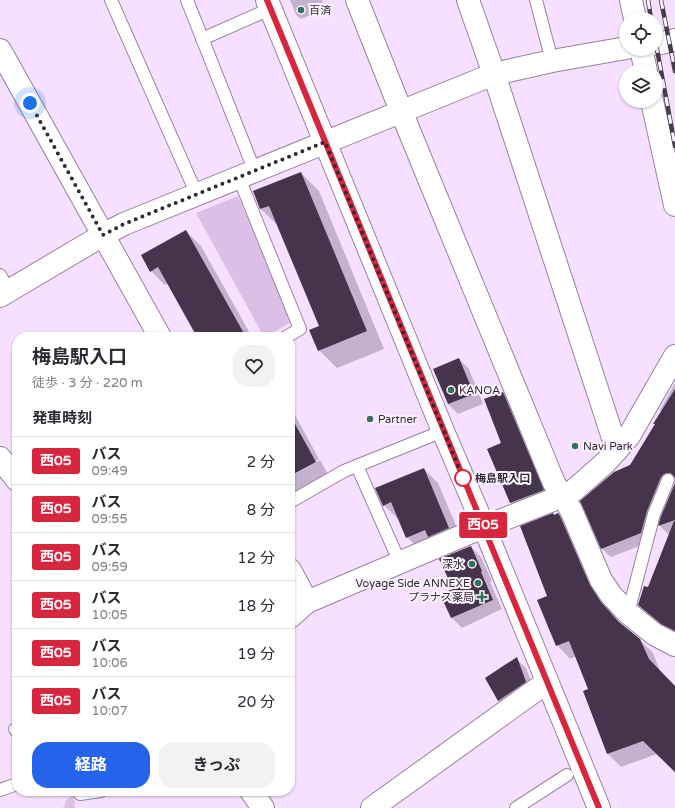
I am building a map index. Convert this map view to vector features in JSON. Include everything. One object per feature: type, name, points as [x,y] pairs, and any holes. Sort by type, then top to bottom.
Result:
[{"type":"street","points":[[356,0],[554,483],[571,510],[601,580],[611,595],[628,613],[654,634],[675,645]]},
{"type":"street","points":[[468,0],[494,74],[617,450]]},
{"type":"street","points":[[631,0],[634,12]]},
{"type":"street","points":[[268,4],[599,808]]},
{"type":"street","points":[[663,43],[675,40]]},
{"type":"street","points":[[3,287],[124,224],[494,74],[552,61],[619,49]]},
{"type":"street","points":[[0,50],[157,332]]},
{"type":"street","points":[[654,108],[675,205]]},
{"type":"street","points":[[295,613],[308,602],[573,491],[606,462],[629,436],[675,356]]},
{"type":"street","points":[[0,458],[12,474]]},
{"type":"street","points":[[295,579],[308,602]]},
{"type":"street","points":[[372,808],[547,682]]},
{"type":"street","points":[[255,796],[264,808]]},
{"type":"lane","points":[[111,0],[197,195]]},
{"type":"lane","points":[[187,0],[202,39],[300,329],[295,332]]},
{"type":"lane","points":[[536,0],[552,61]]},
{"type":"lane","points":[[202,39],[268,4]]},
{"type":"lane","points":[[295,499],[344,471],[443,431]]},
{"type":"lane","points":[[357,466],[400,563]]},
{"type":"lane","points":[[628,613],[654,514],[668,480]]},
{"type":"lane","points":[[516,808],[568,774]]},
{"type":"lane","points":[[0,790],[12,786]]},
{"type":"shaded area","points":[[238,196],[291,322],[274,332],[261,332],[196,213]]},
{"type":"shaded area","points":[[71,796],[76,802],[74,804],[75,808],[62,808],[65,806],[65,801]]},
{"type":"building","points":[[301,172],[367,331],[318,351],[309,330],[319,326],[269,206],[260,209],[253,191]]},
{"type":"building","points":[[186,230],[243,332],[194,332],[158,267],[150,272],[141,255]]},
{"type":"building","points":[[459,358],[474,394],[448,404],[433,369]]},
{"type":"building","points":[[675,389],[675,478],[671,473],[664,474],[661,477],[647,511],[641,533],[601,549],[580,501],[614,472],[630,465]]},
{"type":"building","points":[[503,392],[544,490],[510,503],[487,449],[501,443],[484,399]]},
{"type":"building","points":[[295,424],[316,462],[295,473]]},
{"type":"building","points":[[424,468],[449,528],[428,537],[425,530],[406,538],[391,502],[383,506],[375,488]]},
{"type":"building","points":[[675,483],[675,520],[658,526],[661,516]]},
{"type":"building","points":[[553,513],[554,515],[558,513],[560,516],[590,585],[601,602],[619,622],[640,639],[649,659],[675,686],[675,772],[643,741],[607,754],[583,691],[588,689],[569,641],[556,646],[537,600],[547,596],[520,526]]},
{"type":"building","points":[[674,521],[675,631],[661,624],[638,605],[644,586],[648,587]]},
{"type":"building","points":[[471,546],[493,600],[451,618],[440,594],[453,589],[439,559]]},
{"type":"building","points":[[517,657],[526,682],[498,701],[485,678]]},
{"type":"railway","points":[[648,0],[650,12]]},
{"type":"railway","points":[[661,0],[675,71]]},
{"type":"railway","points":[[658,56],[675,146]]},
{"type":"bus line","name":"西05","points":[[267,0],[599,808]]},
{"type":"place","name":"百済","points":[[301,10]]},
{"type":"place","name":"KANOA","points":[[451,390]]},
{"type":"place","name":"Partner","points":[[370,419]]},
{"type":"place","name":"Navi Park","points":[[575,446]]},
{"type":"place","name":"梅島駅入口","points":[[463,478]]},
{"type":"place","name":"深水","points":[[472,564]]},
{"type":"place","name":"Voyage Side ANNEXE","points":[[478,583]]},
{"type":"place","name":"プラナス薬局","points":[[482,597]]},
{"type":"route","points":[[30,103],[103,235],[124,224],[255,172],[325,142],[463,478]]}]
